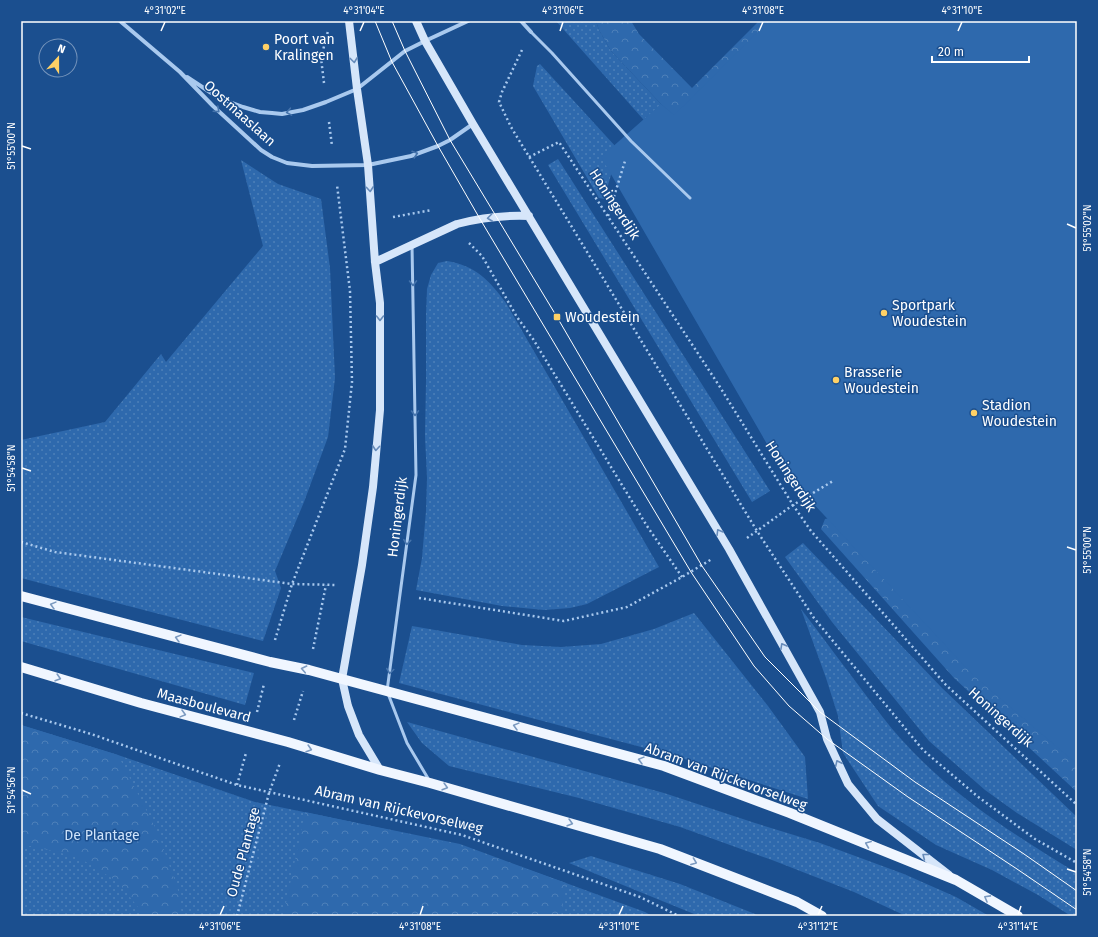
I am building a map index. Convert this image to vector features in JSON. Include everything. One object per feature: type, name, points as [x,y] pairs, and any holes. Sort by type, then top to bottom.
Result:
[{"type":"main road","points":[[21,596],[270,662],[342,679]]},
{"type":"main road","name":"Maasboulevard","points":[[21,667],[141,703],[288,742],[380,770]]},
{"type":"main road","name":"Abram van Rijckevorselweg","points":[[342,679],[664,766],[790,813],[956,880],[1018,916]]},
{"type":"main road","name":"Abram van Rijckevorselweg","points":[[380,770],[660,849],[797,902],[822,916]]},
{"type":"street","name":"Oostmaaslaan","points":[[120,21],[180,72],[213,106],[261,150],[272,157],[288,163],[312,166],[368,165],[411,156],[450,140],[473,124]]},
{"type":"street","name":"Honingerdijk","points":[[349,21],[368,165],[375,262],[380,303],[380,410],[373,487],[342,679],[348,706],[359,735],[380,770]]},
{"type":"street","points":[[416,21],[425,41],[473,124],[729,549],[820,712],[827,739],[848,784],[877,819],[956,880]]},
{"type":"street","points":[[425,41],[468,21]]},
{"type":"street","points":[[521,21],[531,32]]},
{"type":"street","name":"Oostmaaslaan","points":[[180,72],[219,98],[260,112],[282,114],[303,110],[326,102],[357,88],[405,51],[425,41]]},
{"type":"street","points":[[375,262],[457,224],[469,221],[529,216]]},
{"type":"lane","points":[[531,32],[552,53],[631,141],[690,198]]},
{"type":"lane","name":"Honingerdijk","points":[[412,244],[416,475],[387,691],[407,743],[430,783]]},
{"type":"path","points":[[326,102],[321,58],[329,26]]},
{"type":"path","points":[[531,32],[502,92],[500,102],[511,127],[757,531],[814,618],[923,750],[977,796],[1035,839],[1077,863]]},
{"type":"path","points":[[608,216],[631,141]]},
{"type":"path","name":"Honingerdijk","points":[[529,157],[559,142],[720,387],[793,505],[811,531],[946,685],[1077,805]]},
{"type":"path","points":[[392,217],[439,209]]},
{"type":"path","points":[[292,584],[346,449],[352,382],[350,291],[342,225]]},
{"type":"path","points":[[468,242],[482,256],[517,317],[533,339],[647,526],[682,578]]},
{"type":"path","points":[[400,595],[564,621],[627,607],[682,578],[757,531],[793,505],[833,481]]},
{"type":"path","points":[[21,542],[56,552],[292,584],[333,585],[357,588]]},
{"type":"path","points":[[21,713],[91,734],[237,785],[269,793]]},
{"type":"path","name":"Oude Plantage","points":[[237,916],[269,793]]},
{"type":"path","name":"Abram van Rijckevorselweg","points":[[269,793],[462,835],[640,897],[679,916]]},
{"type":"green space","points":[[556,21],[596,21],[599,30],[611,51],[674,116],[658,136]]},
{"type":"green space","points":[[596,21],[631,21],[639,34],[692,88],[759,21],[811,21],[674,116],[611,51],[599,30]]},
{"type":"green space","name":"Sportpark Woudestein","points":[[769,21],[1077,21],[1077,764],[974,676],[782,470],[601,157],[661,104],[674,115]]},
{"type":"green space","points":[[540,64],[616,147],[617,154],[604,199],[599,198],[533,86],[537,66]]},
{"type":"green space","points":[[558,159],[770,491],[752,502],[548,165]]},
{"type":"green space","points":[[241,160],[278,184],[321,199],[330,268],[335,378],[328,437],[304,502],[275,571],[281,588],[263,641],[21,578],[21,440],[105,422],[161,354],[166,362],[263,246]]},
{"type":"green space","points":[[447,261],[466,266],[474,270],[494,287],[506,303],[659,567],[587,604],[570,608],[544,610],[502,606],[416,590],[422,558],[426,511],[427,478],[425,436],[427,289],[431,275],[438,263]]},
{"type":"green space","points":[[844,515],[1077,732],[1077,792],[954,678],[821,529],[825,519]]},
{"type":"green space","points":[[803,543],[942,688],[1077,817],[1077,850],[1017,813],[985,790],[929,741],[832,622],[785,557]]},
{"type":"green space","points":[[801,609],[887,723],[920,759],[940,778],[984,812],[1030,844],[1077,873],[1077,916],[1071,916],[1038,895],[992,870],[936,845],[878,806],[843,753],[838,716]]},
{"type":"green space","points":[[694,613],[768,706],[805,757],[808,799],[675,756],[399,683],[412,626],[522,645],[561,647],[601,644],[654,629]]},
{"type":"green space","points":[[21,617],[254,673],[245,705],[21,641]]},
{"type":"green space","points":[[407,722],[664,793],[820,843],[904,874],[956,897],[989,916],[906,916],[854,892],[772,860],[680,827],[579,798],[449,766],[422,743]]},
{"type":"green space","name":"De Plantage","points":[[21,725],[118,755],[255,802],[460,844],[645,912],[652,916],[21,916]]},
{"type":"green space","points":[[21,725],[118,755],[158,833],[178,890],[182,916],[145,916],[118,882],[78,857],[31,846],[21,847]]},
{"type":"green space","points":[[305,812],[455,844],[566,883],[561,916],[294,916],[284,913]]},
{"type":"green space","points":[[591,856],[680,884],[760,916],[699,916],[569,863]]},
{"type":"tram line","points":[[375,21],[392,62],[480,219],[691,572],[754,666],[789,706],[827,739],[908,797],[1077,910]]},
{"type":"tram line","points":[[392,21],[405,51],[450,140],[557,317],[702,566],[765,657],[820,712],[915,782],[1077,891]]},
{"type":"place","name":"Poort van Kralingen","points":[[266,47]]},
{"type":"place","name":"Sportpark Woudestein","points":[[884,313]]},
{"type":"place","name":"Woudestein","points":[[557,317]]},
{"type":"place","name":"Brasserie Woudestein","points":[[836,380]]},
{"type":"place","name":"Stadion Woudestein","points":[[974,413]]}]
